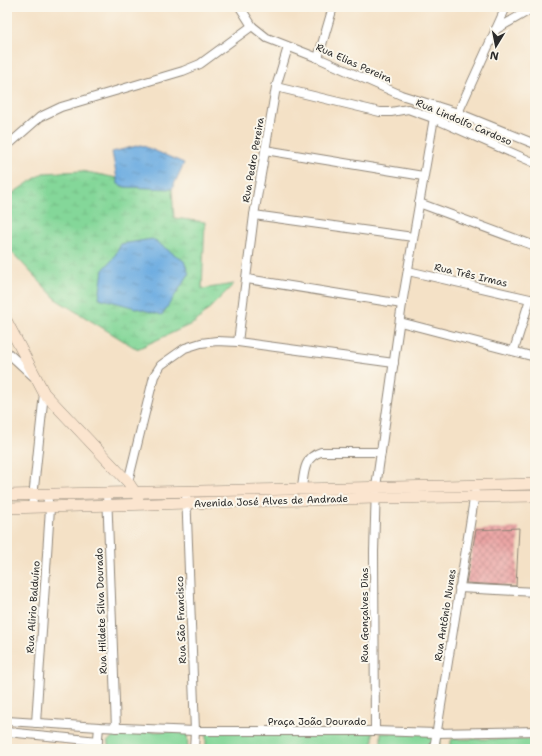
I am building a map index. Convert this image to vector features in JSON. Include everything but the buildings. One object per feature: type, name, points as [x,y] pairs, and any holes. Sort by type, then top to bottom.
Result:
[{"type":"main road","points":[[8,325],[44,393],[128,482],[142,505]]},
{"type":"main road","name":"Avenida José Alves de Andrade","points":[[7,508],[186,504],[476,485],[535,484]]},
{"type":"main road","name":"Avenida José Alves de Andrade","points":[[7,495],[302,488],[474,497],[535,496]]},
{"type":"street","name":"Rua Elias Pereira","points":[[240,7],[252,26],[267,38],[411,98]]},
{"type":"street","points":[[318,58],[333,7]]},
{"type":"street","points":[[452,126],[506,7]]},
{"type":"street","points":[[495,30],[535,7]]},
{"type":"street","points":[[7,146],[40,117],[61,107],[183,71],[200,64],[252,26]]},
{"type":"street","name":"Rua Pedro Pereira","points":[[238,342],[254,215],[265,150],[276,87],[288,47]]},
{"type":"street","points":[[276,87],[380,112],[408,109],[411,98]]},
{"type":"street","name":"Rua Lindolfo Cardoso","points":[[411,98],[458,113],[535,144]]},
{"type":"street","points":[[375,492],[402,304],[436,106]]},
{"type":"street","name":"Rua Lindolfo Cardoso","points":[[408,109],[452,126],[535,163]]},
{"type":"street","points":[[265,150],[423,176]]},
{"type":"street","points":[[419,203],[535,246]]},
{"type":"street","points":[[254,215],[414,237]]},
{"type":"street","name":"Rua Três Irmas","points":[[408,271],[533,300],[514,350]]},
{"type":"street","points":[[247,279],[402,304]]},
{"type":"street","points":[[400,322],[514,350],[535,357]]},
{"type":"street","points":[[128,482],[154,376],[161,365],[185,348],[201,343],[238,342],[394,364]]},
{"type":"street","points":[[7,352],[37,379]]},
{"type":"street","points":[[32,507],[44,393]]},
{"type":"street","points":[[302,488],[306,464],[309,458],[314,454],[321,452],[381,452]]},
{"type":"street","name":"Rua Antônio Nunes","points":[[434,749],[476,485]]},
{"type":"street","name":"Rua São Francisco","points":[[186,491],[195,731],[194,749]]},
{"type":"street","name":"Rua Gonçalves Dias","points":[[375,492],[375,731]]},
{"type":"street","name":"Rua Hildete Silva Dourado","points":[[107,493],[116,728]]},
{"type":"street","name":"Rua Alirio Balduíno","points":[[36,723],[50,508],[46,494]]},
{"type":"street","points":[[459,588],[535,592]]},
{"type":"street","name":"Praça João Dourado","points":[[7,721],[100,728],[195,731],[375,731],[436,733],[535,731]]},
{"type":"street","points":[[7,732],[97,745],[100,728]]},
{"type":"green space","points":[[82,171],[172,189],[174,218],[205,222],[202,289],[234,284],[196,322],[137,349],[57,300],[7,247],[7,197],[43,173]]},
{"type":"green space","points":[[187,731],[188,749],[112,749],[107,742],[118,732]]},
{"type":"green space","points":[[206,731],[373,732],[373,749],[206,749]]},
{"type":"green space","points":[[441,732],[439,749],[381,749],[381,733]]},
{"type":"green space","points":[[452,739],[534,739],[534,749],[448,749]]},
{"type":"water","points":[[141,145],[184,163],[172,189],[125,187],[118,184],[112,152]]},
{"type":"water","points":[[152,239],[184,261],[189,274],[162,315],[99,298],[103,270],[113,259],[121,244]]}]
